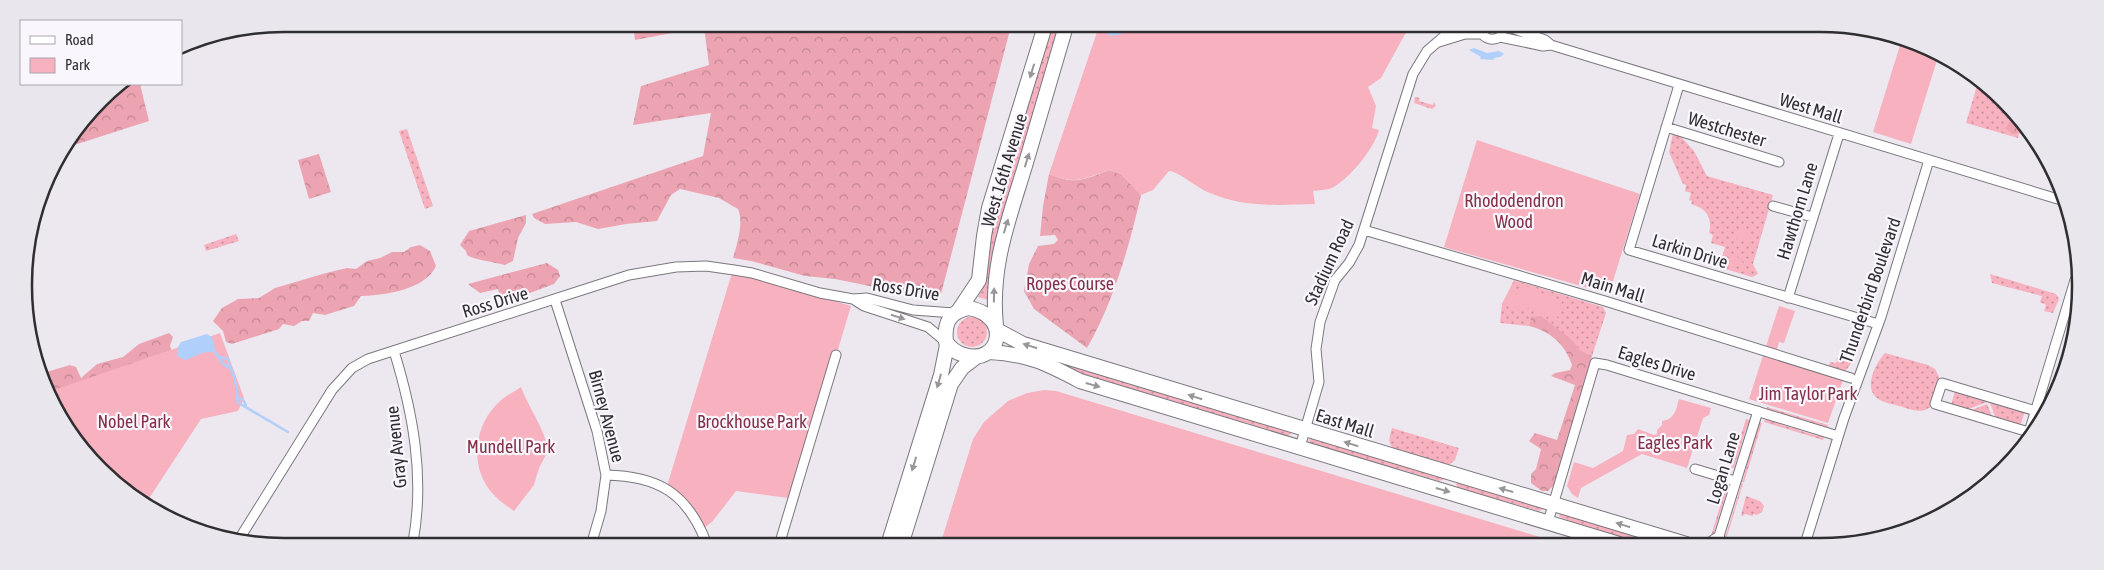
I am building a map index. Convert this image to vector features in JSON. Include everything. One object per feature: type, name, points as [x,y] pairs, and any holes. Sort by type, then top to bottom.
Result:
[{"type":"street","name":"West 16th Avenue","points":[[957,311],[979,280],[989,208],[1044,32]]},
{"type":"street","name":"West 16th Avenue","points":[[996,328],[995,278],[1004,234],[1064,32]]},
{"type":"street","name":"Stadium Road","points":[[1300,447],[1318,382],[1316,349],[1320,322],[1335,280],[1355,254],[1413,74],[1422,58],[1449,32]]},
{"type":"street","points":[[1436,43],[1476,32]]},
{"type":"street","name":"West Mall","points":[[1482,32],[1490,39],[1500,37],[1543,46],[1551,45]]},
{"type":"street","points":[[1500,37],[1502,32]]},
{"type":"street","name":"West Mall","points":[[1523,32],[1545,40],[1551,45],[1679,85],[2056,198]]},
{"type":"street","name":"Larkin Drive","points":[[1679,85],[1629,250],[1878,324]]},
{"type":"street","name":"Westchester","points":[[1666,127],[1779,162]]},
{"type":"street","name":"Hawthorn Lane","points":[[1788,298],[1839,134]]},
{"type":"street","name":"Thunderbird Boulevard","points":[[1807,538],[1856,380],[1878,324],[1929,160]]},
{"type":"street","points":[[1773,206],[1812,217]]},
{"type":"street","name":"Main Mall","points":[[1364,230],[1597,299],[1852,378]]},
{"type":"street","name":"Ross Drive","points":[[243,534],[340,379],[352,368],[368,359],[638,273],[676,267],[706,266],[752,273],[820,293],[853,299],[867,298],[913,310],[957,311]]},
{"type":"street","name":"Ross Drive","points":[[853,299],[864,306],[928,327],[946,343]]},
{"type":"street","name":"Birney Avenue","points":[[555,300],[597,431],[606,475],[601,511],[593,538]]},
{"type":"street","points":[[2034,417],[2071,304]]},
{"type":"street","points":[[890,538],[941,374],[946,343],[946,325],[949,317],[957,311],[969,308],[978,309],[987,314],[996,328],[996,341],[988,352],[975,358],[962,368],[951,384],[903,538]]},
{"type":"street","name":"East Mall","points":[[996,328],[1023,344],[1666,538]]},
{"type":"street","points":[[946,343],[959,353],[975,358]]},
{"type":"street","name":"Gray Avenue","points":[[394,351],[409,403],[417,455],[418,491],[413,538]]},
{"type":"street","name":"East Mall","points":[[988,352],[1027,357],[1049,364],[1080,381],[1600,538]]},
{"type":"street","points":[[781,538],[836,356]]},
{"type":"street","name":"Eagles Drive","points":[[1548,522],[1596,363],[1608,365],[1838,436]]},
{"type":"street","points":[[2023,433],[1935,404],[1942,383],[2036,411]]},
{"type":"street","name":"Logan Lane","points":[[1722,538],[1736,481],[1758,411]]},
{"type":"street","points":[[1695,469],[1736,481]]},
{"type":"street","points":[[606,475],[640,477],[667,489],[696,518],[704,538]]},
{"type":"green space","points":[[634,32],[677,32],[635,40]]},
{"type":"green space","points":[[705,32],[1009,32],[941,294],[909,294],[835,279],[805,276],[733,258],[740,227],[738,209],[719,198],[680,189],[671,195],[657,221],[598,229],[576,222],[545,224],[534,218],[532,214],[703,156],[711,113],[633,125],[641,86],[709,65]]},
{"type":"green space","points":[[1048,32],[1061,32],[989,282],[988,300],[978,297],[983,289],[988,269],[993,216]]},
{"type":"green space","points":[[1097,32],[1406,32],[1381,78],[1368,87],[1376,106],[1372,128],[1379,130],[1372,146],[1353,170],[1339,183],[1330,189],[1313,191],[1315,204],[1262,205],[1236,201],[1205,191],[1178,174],[1169,171],[1153,190],[1141,195],[1121,174],[1109,170],[1079,180],[1066,179],[1049,174]]},
{"type":"green space","points":[[1900,46],[1937,62],[1911,144],[1873,132]]},
{"type":"green space","points":[[131,85],[140,85],[149,121],[75,145],[106,106]]},
{"type":"green space","points":[[1976,88],[1998,106],[2020,132],[2018,138],[1966,123]]},
{"type":"green space","points":[[1415,97],[1420,98],[1419,101],[1433,105],[1434,102],[1436,106],[1432,109],[1414,103]]},
{"type":"green space","points":[[2010,120],[2019,131],[2018,133],[2013,134],[2006,129]]},
{"type":"green space","points":[[407,129],[433,206],[425,209],[399,131]]},
{"type":"green space","points":[[1674,129],[1694,151],[1707,176],[1773,195],[1753,264],[1758,274],[1752,277],[1719,267],[1725,247],[1711,243],[1713,235],[1709,233],[1710,223],[1707,214],[1701,208],[1691,204],[1692,201],[1689,200],[1691,193],[1685,191],[1686,185],[1683,184],[1669,152]]},
{"type":"green space","name":"Rhododendron Wood","points":[[1477,140],[1640,194],[1609,294],[1444,247]]},
{"type":"green space","points":[[319,154],[331,192],[309,199],[298,160]]},
{"type":"green space","name":"Ropes Course","points":[[1109,170],[1121,174],[1141,195],[1113,293],[1087,348],[1034,309],[1024,291],[1029,264],[1038,246],[1054,244],[1058,240],[1055,235],[1040,236],[1049,174],[1066,179],[1079,180]]},
{"type":"green space","points":[[526,215],[526,223],[518,238],[513,261],[505,265],[470,257],[460,245],[469,231]]},
{"type":"green space","points":[[1740,228],[1751,233],[1751,237],[1745,240],[1737,239],[1734,231]]},
{"type":"green space","points":[[236,234],[239,241],[206,251],[204,245]]},
{"type":"green space","points":[[420,245],[430,251],[436,266],[431,274],[414,286],[403,290],[361,296],[354,306],[325,315],[313,313],[309,321],[302,321],[294,326],[283,324],[279,329],[232,344],[226,342],[223,331],[213,321],[222,308],[238,299],[259,298],[275,288],[347,268],[356,269],[367,261],[380,258],[392,252],[404,252],[411,247]]},
{"type":"green space","points":[[1732,254],[1735,254],[1744,264],[1734,268],[1727,260]]},
{"type":"green space","points":[[547,263],[558,270],[560,276],[554,284],[501,304],[498,289],[480,293],[468,284]]},
{"type":"green space","name":"Brockhouse Park","points":[[732,273],[757,278],[851,306],[800,476],[788,498],[736,491],[712,522],[704,528],[667,486]]},
{"type":"green space","points":[[1990,274],[2056,294],[2059,299],[2053,313],[2044,311],[2046,305],[2040,302],[2042,296],[1992,283]]},
{"type":"green space","points":[[1514,280],[1603,307],[1606,313],[1592,356],[1580,350],[1571,340],[1531,317],[1529,326],[1500,323],[1502,304]]},
{"type":"green space","points":[[1521,284],[1562,302],[1556,315],[1561,324],[1529,307],[1525,312],[1519,309],[1518,312],[1502,304],[1510,290],[1516,293]]},
{"type":"green space","name":"Jim Taylor Park","points":[[1779,306],[1795,311],[1784,343],[1779,342],[1774,359],[1843,380],[1828,423],[1749,399]]},
{"type":"green space","points":[[1541,316],[1572,340],[1580,350],[1592,356],[1554,485],[1548,491],[1542,491],[1531,483],[1531,474],[1536,469],[1541,449],[1529,441],[1535,433],[1557,440],[1575,385],[1551,376],[1555,373],[1570,370],[1572,365],[1569,357],[1556,340],[1544,331],[1529,326],[1531,317]]},
{"type":"green space","points":[[972,317],[983,321],[987,332],[983,343],[972,347],[961,343],[957,332],[961,321]]},
{"type":"green space","points":[[169,333],[173,337],[170,346],[173,354],[70,417],[48,372],[70,365],[76,367],[81,378],[97,364],[123,357],[139,344]]},
{"type":"green space","name":"Nobel Park","points":[[220,333],[244,398],[238,411],[201,419],[149,498],[106,464],[75,425],[55,389]]},
{"type":"green space","points":[[1010,345],[1293,432],[1288,436],[1246,423],[1229,422],[1089,380],[1008,349]]},
{"type":"green space","points":[[1885,353],[1928,365],[1935,369],[1939,377],[1939,383],[1935,401],[1926,410],[1911,410],[1882,401],[1873,393],[1871,388],[1872,375]]},
{"type":"green space","points":[[1837,358],[1852,362],[1845,372],[1828,368],[1830,362],[1836,363]]},
{"type":"green space","name":"Mundell Park","points":[[521,387],[544,434],[548,451],[539,468],[534,485],[514,511],[498,499],[486,484],[481,473],[477,449],[479,437],[488,415],[496,405]]},
{"type":"green space","points":[[1044,390],[1056,391],[1543,538],[942,538],[973,439],[984,422],[1008,401],[1027,393]]},
{"type":"green space","points":[[1955,390],[1986,400],[1987,402],[1966,410],[1951,406]]},
{"type":"green space","name":"Eagles Park","points":[[1679,399],[1711,408],[1709,415],[1703,418],[1687,468],[1642,454],[1581,488],[1578,498],[1572,494],[1567,486],[1574,462],[1593,468],[1623,451],[1627,435],[1634,434],[1638,429],[1654,435],[1657,434],[1662,421],[1670,418],[1674,413]]},
{"type":"green space","points":[[1993,402],[2025,411],[2020,426],[1996,419],[1990,403]]},
{"type":"green space","points":[[1987,404],[1993,418],[1969,411]]},
{"type":"green space","points":[[1767,407],[1828,425],[1827,428],[1801,419],[1796,420],[1795,417],[1767,411]]},
{"type":"green space","points":[[1746,419],[1750,420],[1749,424],[1734,468],[1731,468]]},
{"type":"green space","points":[[1765,419],[1818,436],[1822,435],[1824,437],[1823,440],[1764,422]]},
{"type":"green space","points":[[1758,422],[1762,423],[1744,482],[1740,481],[1743,480]]},
{"type":"green space","points":[[1392,428],[1459,448],[1455,460],[1449,465],[1395,449],[1390,445]]},
{"type":"green space","points":[[1311,437],[1448,478],[1439,481],[1400,469],[1369,464],[1311,445],[1309,440]]},
{"type":"green space","points":[[1458,482],[1546,508],[1539,511],[1494,498],[1460,491],[1456,484]]},
{"type":"green space","points":[[1739,484],[1743,484],[1727,538],[1724,538],[1741,486]]},
{"type":"green space","points":[[1725,490],[1727,491],[1714,532],[1716,533],[1710,538]]},
{"type":"green space","points":[[1746,496],[1760,501],[1764,506],[1762,512],[1757,515],[1753,514],[1753,516],[1741,515]]},
{"type":"green space","points":[[1561,511],[1649,538],[1617,538],[1559,516]]},
{"type":"water","points":[[1104,32],[1124,32],[1110,36],[1108,33],[1105,34]]},
{"type":"water","points":[[1474,48],[1487,53],[1499,51],[1504,54],[1493,60],[1480,59],[1481,57],[1469,50]]},
{"type":"water","points":[[207,334],[212,337],[215,353],[204,353],[185,360],[177,356],[178,347],[181,342]]},
{"type":"waterway","points":[[216,353],[222,363],[232,370],[237,389],[237,402],[288,432]]},
{"type":"waterway","points":[[220,357],[228,359],[230,367]]},
{"type":"waterway","points":[[238,397],[244,401],[246,406]]}]
